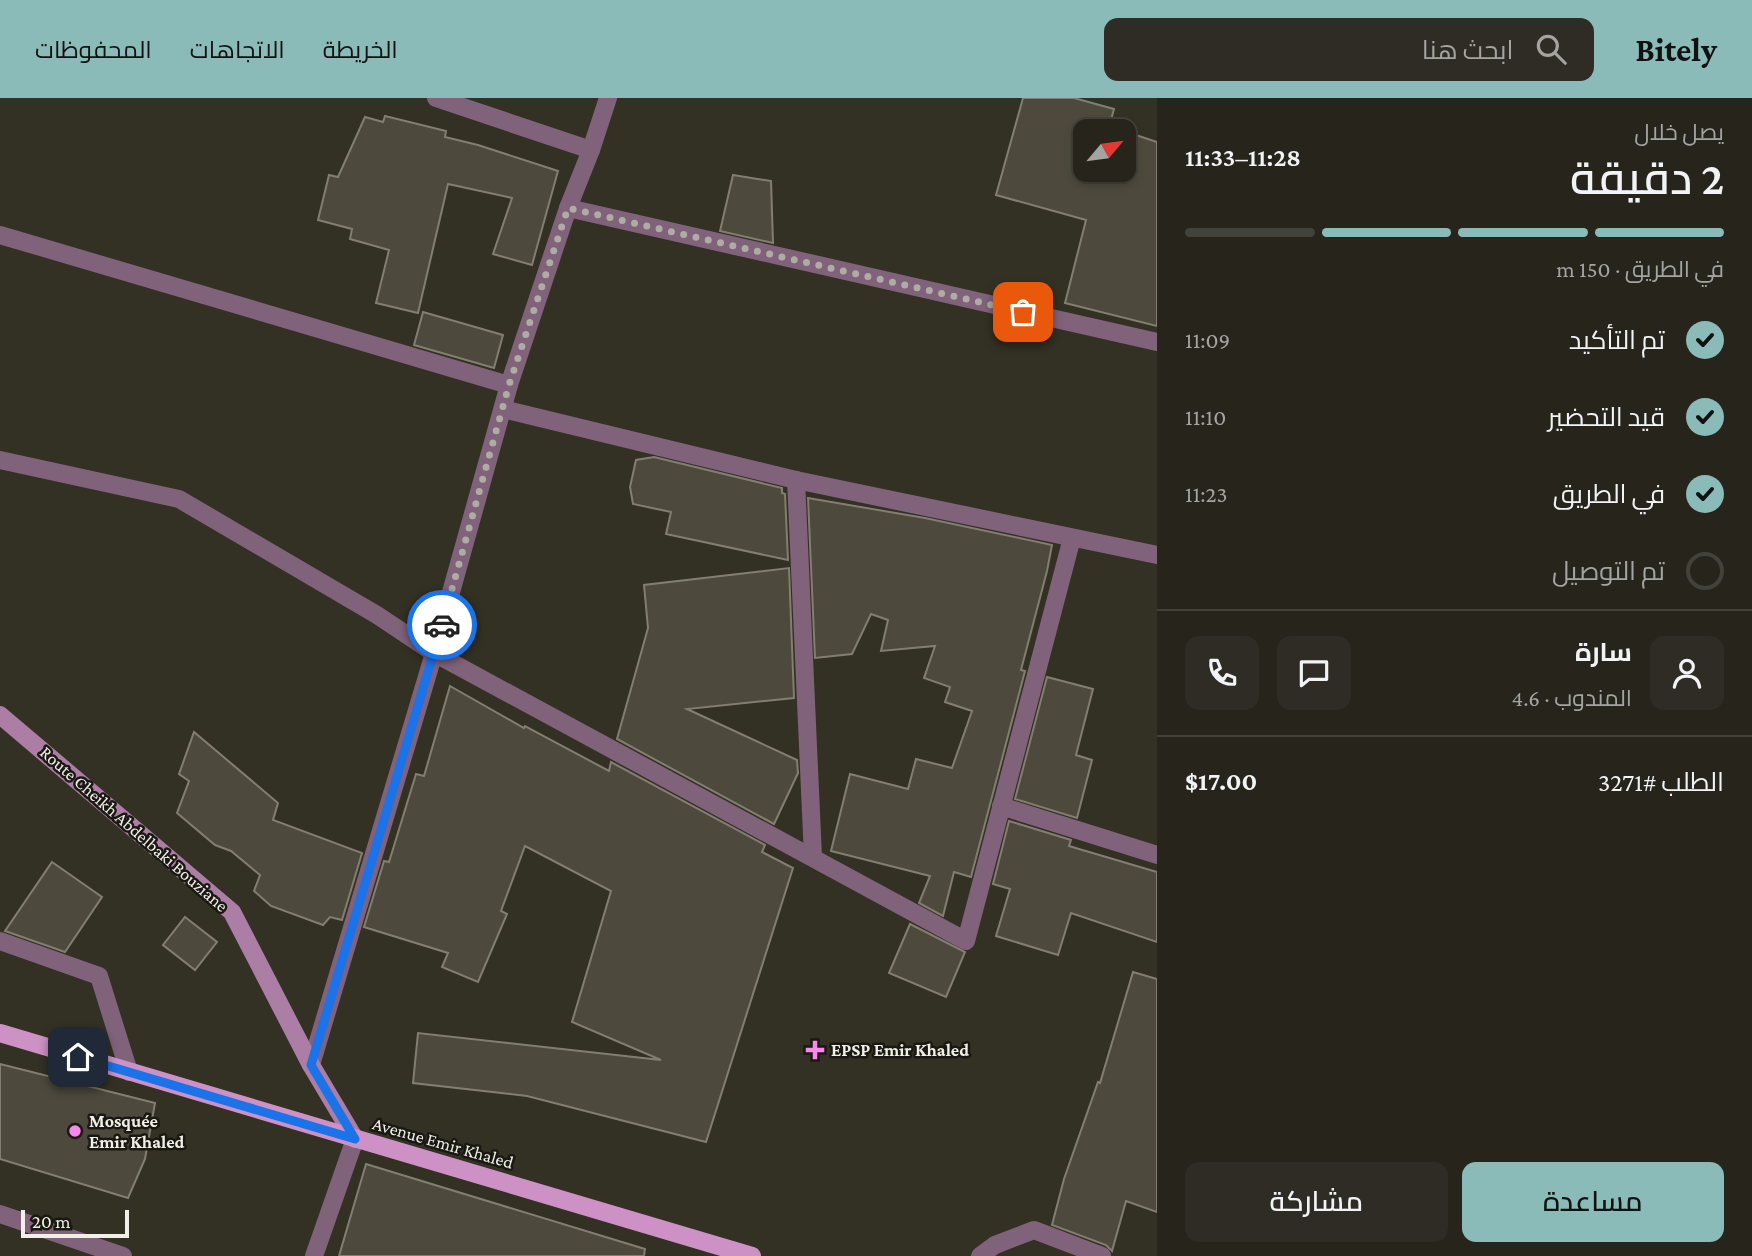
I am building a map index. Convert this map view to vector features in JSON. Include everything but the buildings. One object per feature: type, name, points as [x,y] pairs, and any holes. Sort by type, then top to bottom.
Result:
[{"type":"main road","name":"Avenue Emir Khaled","points":[[0,1033],[752,1256]]},
{"type":"street","points":[[436,98],[591,150]]},
{"type":"street","points":[[311,1065],[434,653],[509,385],[608,98]]},
{"type":"street","points":[[568,208],[1157,342]]},
{"type":"street","points":[[0,235],[509,385]]},
{"type":"street","points":[[503,409],[796,480],[1157,555]]},
{"type":"street","points":[[0,460],[179,499],[377,615],[434,653],[966,941],[1072,538]]},
{"type":"street","points":[[796,480],[813,857]]},
{"type":"street","name":"Route Cheikh Abdelbaki Bouziane","points":[[0,715],[232,912],[311,1065],[355,1139]]},
{"type":"street","points":[[1001,806],[1157,855]]},
{"type":"street","points":[[0,941],[99,976],[129,1072]]},
{"type":"street","points":[[314,1256],[355,1139]]},
{"type":"street","points":[[0,1214],[122,1256]]},
{"type":"street","points":[[980,1256],[995,1245],[1034,1230],[1102,1256]]},
{"type":"way so far","points":[[442,625],[509,385],[568,208],[1023,312]]},
{"type":"place","name":"EPSP Emir Khaled","points":[[815,1050]]},
{"type":"place","name":"Mosquée Emir Khaled","points":[[75,1131]]},
{"type":"route","points":[[78,1057],[355,1139],[311,1065],[442,625]]}]
